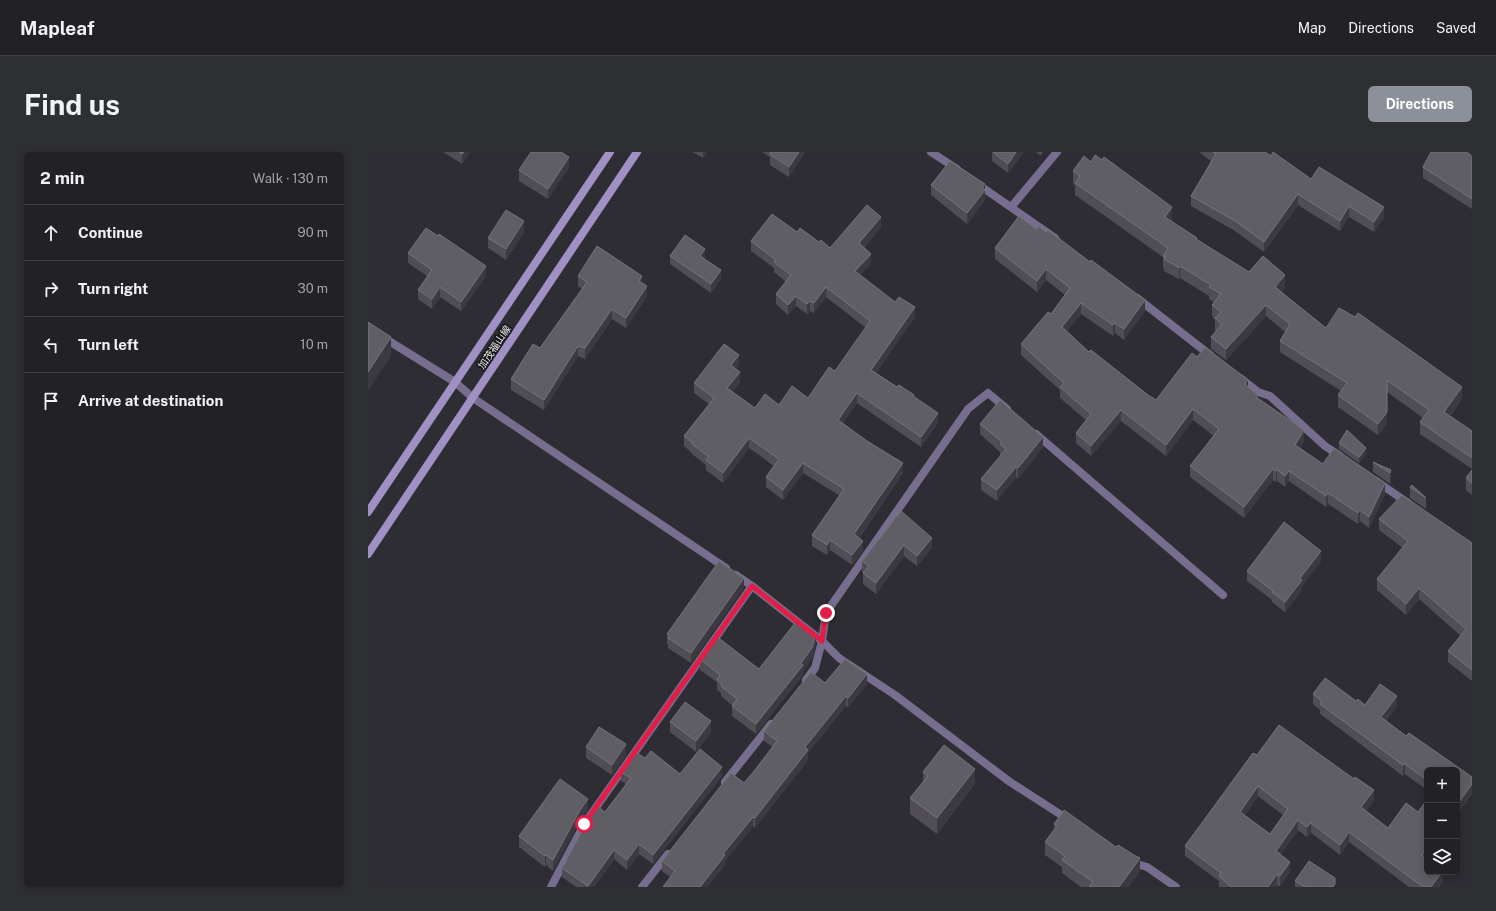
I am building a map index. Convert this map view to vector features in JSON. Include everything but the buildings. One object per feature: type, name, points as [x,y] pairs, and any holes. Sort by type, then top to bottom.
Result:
[{"type":"main road","name":"加茂福山線","points":[[368,512],[610,152]]},
{"type":"main road","name":"加茂福山線","points":[[368,554],[637,152]]},
{"type":"street","points":[[931,152],[1012,206],[1062,243]]},
{"type":"street","points":[[1012,206],[1057,152]]},
{"type":"street","points":[[1132,294],[1214,358]]},
{"type":"street","points":[[368,328],[455,382],[473,398],[752,586],[822,641],[839,658],[895,695],[1010,782],[1077,825]]},
{"type":"street","points":[[1233,373],[1258,392],[1270,396],[1325,446],[1344,459]]},
{"type":"street","points":[[800,687],[815,668],[822,641],[826,613],[968,409],[988,393],[1012,414]]},
{"type":"street","points":[[1030,430],[1223,595]]},
{"type":"street","points":[[1370,477],[1414,508]]},
{"type":"street","points":[[551,887],[584,824],[752,586]]},
{"type":"street","points":[[721,787],[775,718]]},
{"type":"street","points":[[642,887],[672,850]]},
{"type":"street","points":[[1123,856],[1137,864],[1147,867],[1176,887]]},
{"type":"route","points":[[584,824],[752,586],[822,641],[826,613]]}]
